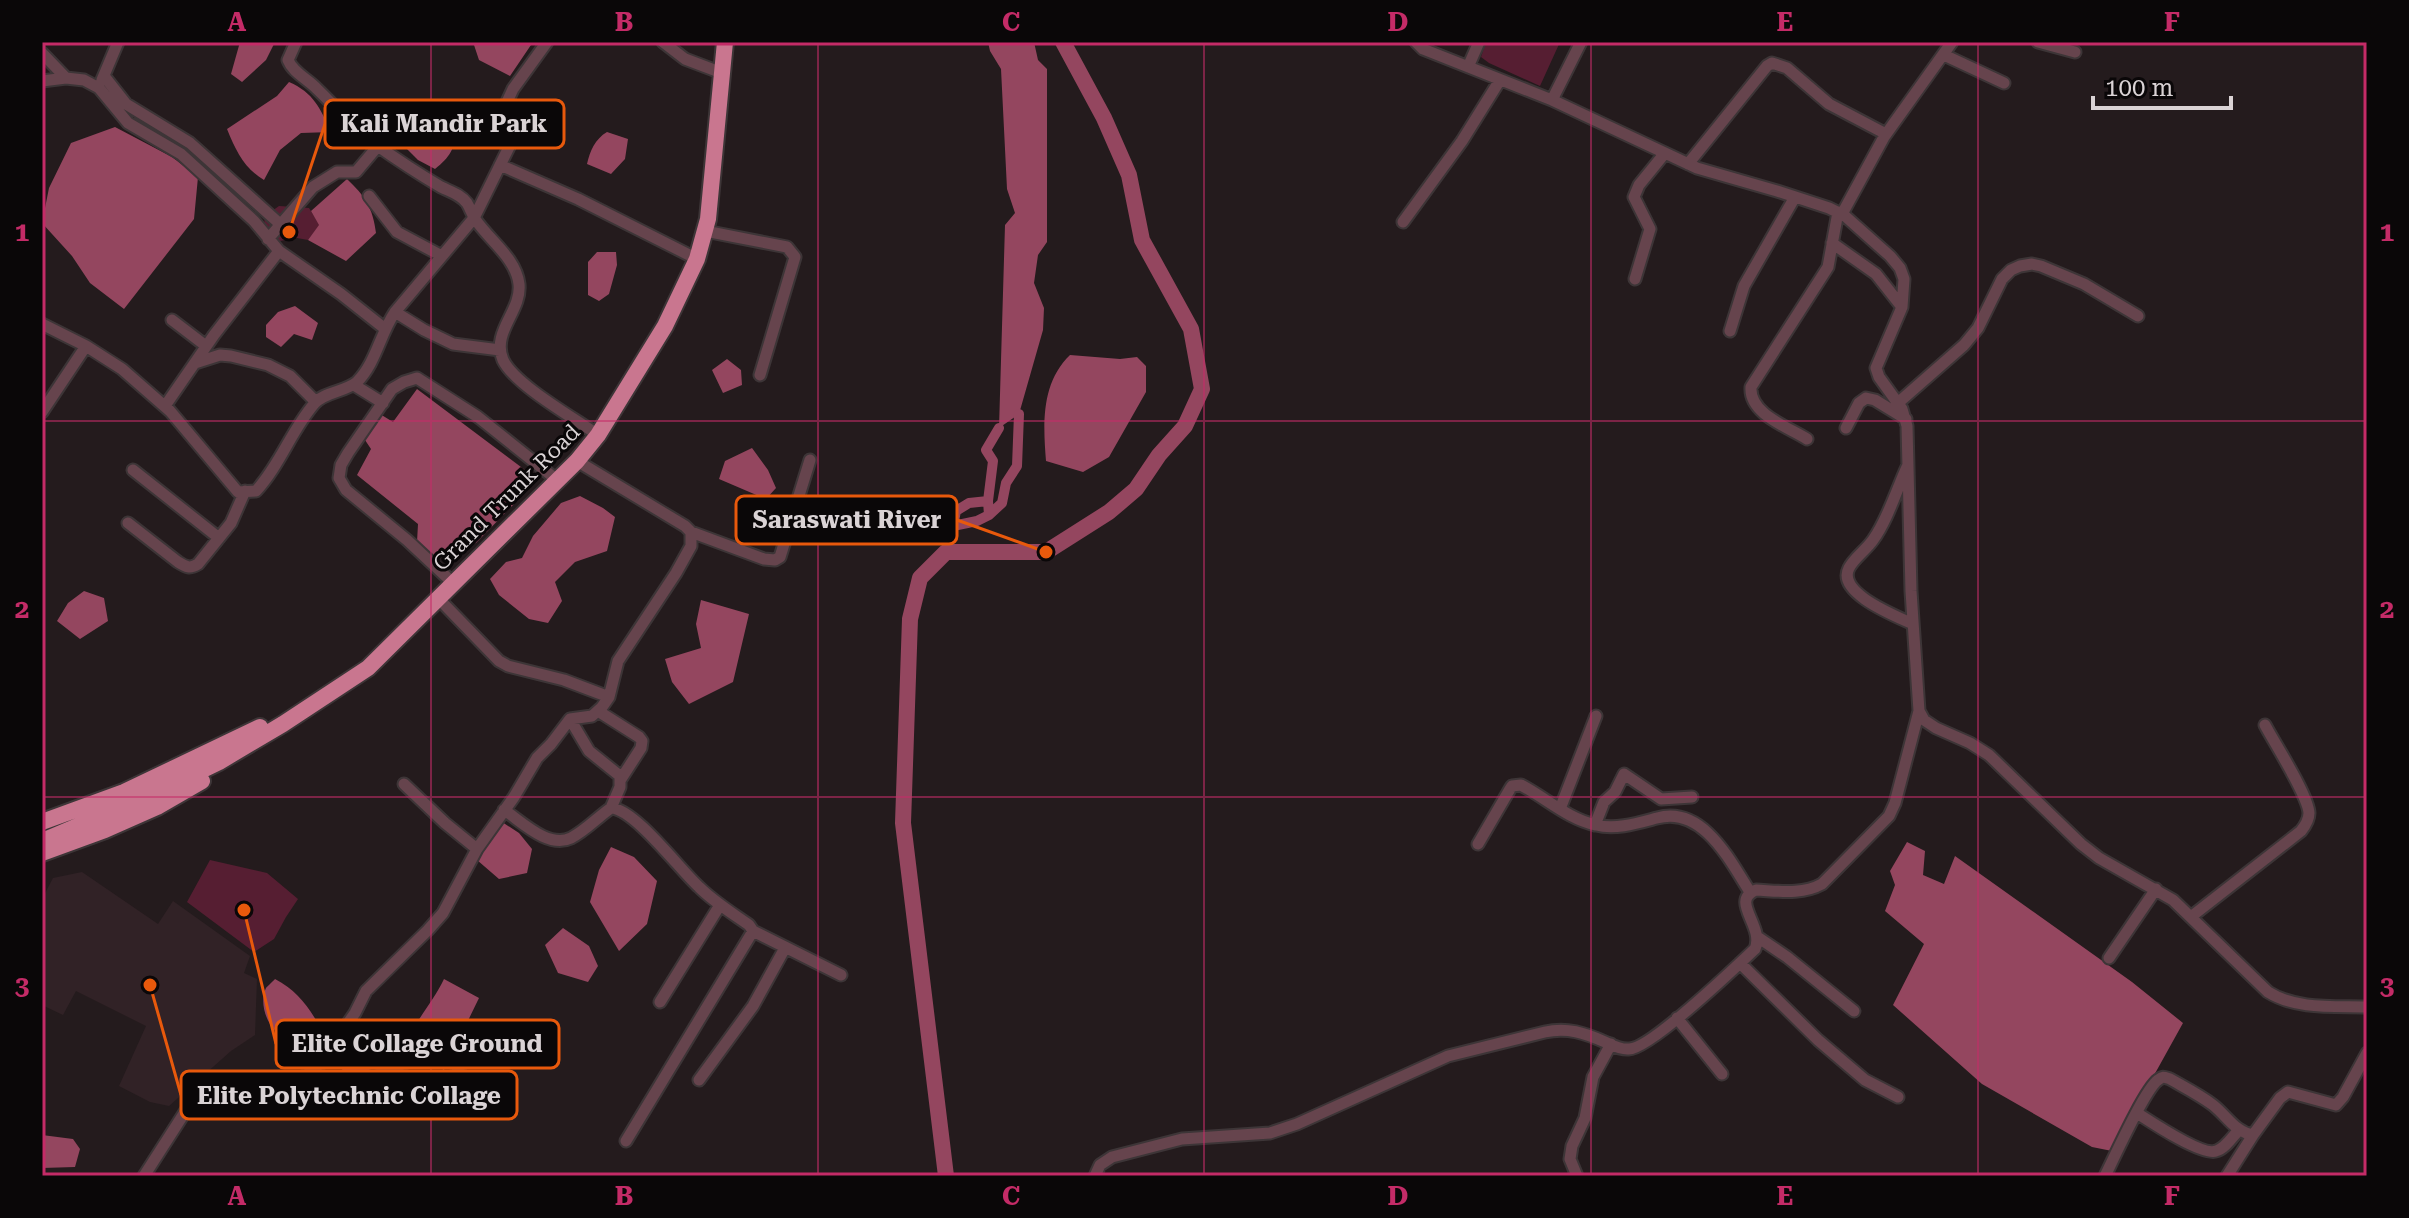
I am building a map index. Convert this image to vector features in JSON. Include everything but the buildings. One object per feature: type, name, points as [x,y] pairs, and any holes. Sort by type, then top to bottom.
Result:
[{"type":"highway","name":"Grand Trunk Road","points":[[307,708],[368,668],[577,461],[598,435],[665,326],[697,259],[705,231],[725,42]]},
{"type":"highway","points":[[42,861],[141,821],[323,705],[368,668]]},
{"type":"highway","points":[[42,853],[105,830],[307,708]]},
{"type":"highway","points":[[42,822],[124,792],[282,716],[307,708]]},
{"type":"highway","points":[[42,841],[155,801],[175,797]]},
{"type":"street","points":[[99,88],[118,42]]},
{"type":"street","points":[[296,42],[288,60],[290,66],[378,146],[444,189],[460,195],[469,206],[474,218],[514,269],[520,288],[503,331],[500,350],[512,373],[598,435]]},
{"type":"street","points":[[42,324],[122,369],[165,406],[238,492],[256,491],[269,477],[315,401],[354,385],[371,361],[384,328],[395,312],[474,218],[513,139],[514,125],[507,102],[547,42]]},
{"type":"street","points":[[663,42],[685,59],[722,73]]},
{"type":"street","points":[[1416,42],[1423,49],[1552,100],[1712,174],[1840,213],[1900,268],[1905,287],[1902,307],[1876,368],[1879,377],[1899,402],[1906,419],[1919,711],[1895,803],[1885,823],[1816,888],[1756,890],[1750,892],[1745,906],[1759,938],[1854,1011]]},
{"type":"street","points":[[1468,67],[1479,42]]},
{"type":"street","points":[[1552,100],[1581,42]]},
{"type":"street","points":[[1807,439],[1766,414],[1752,400],[1751,387],[1822,279],[1831,259],[1840,213],[1886,134],[1952,42]]},
{"type":"street","points":[[2038,42],[2075,52]]},
{"type":"street","points":[[42,53],[66,78]]},
{"type":"street","points":[[1944,55],[2004,83]]},
{"type":"street","points":[[1688,164],[1772,63],[1787,68],[1829,104],[1886,134]]},
{"type":"street","points":[[104,76],[126,104],[190,143],[280,224]]},
{"type":"street","points":[[42,81],[66,78],[84,80],[99,88],[128,123],[181,154],[254,221],[279,251],[384,328]]},
{"type":"street","points":[[1403,222],[1462,141],[1500,80]]},
{"type":"street","points":[[268,239],[313,187],[337,172],[356,172],[378,146]]},
{"type":"street","points":[[1635,279],[1650,232],[1635,202],[1635,190],[1665,153]]},
{"type":"street","points":[[500,165],[578,199],[697,259]]},
{"type":"street","points":[[369,196],[397,232],[442,256]]},
{"type":"street","points":[[1730,331],[1744,286],[1795,197]]},
{"type":"street","points":[[705,231],[787,247],[795,257],[760,375]]},
{"type":"street","points":[[1832,243],[1876,274],[1902,307]]},
{"type":"street","points":[[165,406],[206,346],[279,251]]},
{"type":"street","points":[[1899,402],[1964,345],[1978,328],[2002,279],[2020,266],[2041,266],[2084,284],[2138,316]]},
{"type":"street","points":[[395,312],[453,344],[500,350]]},
{"type":"street","points":[[172,320],[206,346]]},
{"type":"street","points":[[42,412],[86,346]]},
{"type":"street","points":[[195,363],[220,355],[268,365],[290,376],[315,401]]},
{"type":"street","points":[[453,583],[346,490],[339,478],[341,465],[392,389],[417,378],[478,417],[557,480]]},
{"type":"street","points":[[354,385],[383,403]]},
{"type":"street","points":[[1846,428],[1859,403],[1866,398],[1875,400],[1906,419]]},
{"type":"street","points":[[577,461],[691,532],[764,559],[775,560],[780,557],[810,460]]},
{"type":"street","points":[[1909,463],[1875,537],[1850,565],[1847,577],[1849,586],[1867,600],[1913,624]]},
{"type":"street","points":[[133,470],[219,538]]},
{"type":"street","points":[[128,523],[186,567],[192,568],[231,523],[245,491]]},
{"type":"street","points":[[144,1176],[194,1098],[232,1086],[274,1095],[320,1064],[355,1013],[366,991],[443,913],[477,849],[537,758],[570,719],[592,716],[609,697],[618,661],[676,573],[691,546],[691,532]]},
{"type":"street","points":[[438,598],[499,661],[609,697]]},
{"type":"street","points":[[504,810],[557,841],[573,837],[611,808],[621,779],[641,748],[642,741],[598,711]]},
{"type":"street","points":[[1919,711],[1924,720],[1936,728],[1989,755],[2099,858],[2156,889],[2192,916],[2277,998],[2300,1005],[2367,1007]]},
{"type":"street","points":[[1560,809],[1596,716]]},
{"type":"street","points":[[570,719],[589,751],[621,779]]},
{"type":"street","points":[[2192,916],[2306,824],[2309,810],[2265,725]]},
{"type":"street","points":[[1595,825],[1604,802],[1615,792],[1624,774],[1661,799],[1692,797]]},
{"type":"street","points":[[404,784],[477,849]]},
{"type":"street","points":[[1478,844],[1512,786],[1524,786],[1560,809],[1595,825],[1629,825],[1670,814],[1681,817],[1712,836],[1750,892]]},
{"type":"street","points":[[611,808],[628,814],[697,886],[753,931],[841,975]]},
{"type":"street","points":[[2109,958],[2156,889]]},
{"type":"street","points":[[660,1002],[720,905]]},
{"type":"street","points":[[626,1141],[753,931]]},
{"type":"street","points":[[1095,1176],[1100,1165],[1112,1157],[1182,1139],[1262,1134],[1297,1124],[1458,1053],[1557,1029],[1578,1031],[1624,1049],[1637,1048],[1740,963],[1755,949],[1759,938]]},
{"type":"street","points":[[699,1080],[753,1006],[785,948]]},
{"type":"street","points":[[1740,963],[1818,1040],[1865,1080],[1898,1097]]},
{"type":"street","points":[[1677,1018],[1722,1074]]},
{"type":"street","points":[[1577,1176],[1570,1159],[1572,1146],[1585,1118],[1593,1077],[1611,1044]]},
{"type":"street","points":[[331,1047],[390,1069],[440,1093],[446,1091],[463,1061]]},
{"type":"street","points":[[2227,1176],[2280,1098],[2288,1092],[2336,1105],[2367,1053]]},
{"type":"street","points":[[2105,1176],[2155,1082],[2165,1077],[2210,1103],[2239,1130],[2253,1135]]},
{"type":"street","points":[[2137,1113],[2173,1136],[2213,1152],[2239,1130]]},
{"type":"shaded area","points":[[240,42],[275,42],[266,60],[242,82],[231,74]]},
{"type":"shaded area","points":[[473,42],[533,42],[510,76],[479,60]]},
{"type":"shaded area","points":[[988,42],[1034,42],[1038,60],[1047,69],[1047,242],[1038,255],[1034,283],[1044,308],[1043,330],[1019,414],[999,428],[1005,225],[1015,213],[1007,189],[1001,69]]},
{"type":"shaded area","points":[[1486,42],[1560,42],[1540,86],[1481,57]]},
{"type":"shaded area","points":[[289,82],[305,91],[315,102],[331,132],[301,133],[280,150],[264,180],[241,158],[227,129],[277,96]]},
{"type":"shaded area","points":[[426,123],[443,129],[456,129],[451,152],[435,169],[418,160],[403,145],[407,131],[416,124]]},
{"type":"shaded area","points":[[115,127],[172,157],[198,177],[194,219],[124,309],[90,283],[72,256],[42,223],[49,188],[71,143]]},
{"type":"shaded area","points":[[607,132],[628,139],[625,159],[611,174],[587,164],[599,138]]},
{"type":"shaded area","points":[[347,179],[367,203],[376,233],[346,261],[308,240],[319,225],[311,211]]},
{"type":"shaded area","points":[[279,206],[309,208],[320,225],[308,240],[297,238],[262,244],[265,216]]},
{"type":"shaded area","points":[[597,252],[616,252],[617,265],[609,294],[599,301],[588,295],[588,262]]},
{"type":"shaded area","points":[[295,306],[318,323],[312,340],[294,334],[281,347],[266,337],[266,325],[278,312]]},
{"type":"shaded area","points":[[1070,355],[1120,359],[1137,357],[1146,366],[1146,392],[1109,457],[1083,472],[1046,461],[1044,433],[1049,391]]},
{"type":"shaded area","points":[[727,359],[741,370],[742,385],[723,393],[712,370]]},
{"type":"shaded area","points":[[417,389],[525,470],[514,504],[476,543],[434,556],[417,542],[418,524],[357,475],[371,449],[365,440],[380,414],[393,422]]},
{"type":"shaded area","points":[[752,448],[768,470],[776,488],[766,499],[719,479],[725,461]]},
{"type":"shaded area","points":[[580,496],[615,517],[607,551],[575,562],[555,582],[562,601],[548,623],[529,619],[499,595],[490,579],[506,562],[522,558],[533,536],[561,503]]},
{"type":"shaded area","points":[[84,591],[104,598],[108,621],[80,639],[57,621],[68,603]]},
{"type":"shaded area","points":[[701,600],[749,614],[733,682],[689,704],[672,682],[665,659],[701,648],[696,624]]},
{"type":"shaded area","points":[[499,820],[519,833],[532,849],[527,873],[499,879],[477,860]]},
{"type":"shaded area","points":[[1907,842],[1925,851],[1923,875],[1944,884],[1955,856],[2132,982],[2183,1023],[2112,1151],[2092,1147],[1982,1084],[1893,1005],[1924,944],[1885,911],[1895,885],[1890,871]]},
{"type":"shaded area","points":[[611,847],[634,857],[657,881],[647,924],[619,951],[590,902],[599,870]]},
{"type":"shaded area","points":[[210,860],[267,873],[298,899],[274,939],[254,952],[187,902]]},
{"type":"shaded area","points":[[82,872],[158,924],[173,901],[250,956],[244,973],[257,979],[255,1035],[231,1051],[169,1106],[150,1102],[119,1086],[146,1026],[76,991],[63,1015],[42,1005],[42,899],[53,878]]},
{"type":"shaded area","points":[[563,928],[589,946],[598,966],[588,982],[558,973],[545,945]]},
{"type":"shaded area","points":[[275,979],[293,992],[312,1013],[316,1020],[310,1033],[292,1039],[284,1037],[272,1027],[263,1003],[266,988]]},
{"type":"shaded area","points":[[444,979],[479,998],[444,1070],[422,1055],[412,1031]]},
{"type":"shaded area","points":[[346,1066],[371,1069],[380,1092],[373,1110],[358,1120],[339,1114],[330,1094],[336,1075]]},
{"type":"shaded area","points":[[42,1135],[73,1139],[80,1149],[75,1167],[42,1168]]},
{"type":"waterway","points":[[946,1176],[903,823],[910,619],[920,578],[946,552],[1046,552],[1109,512],[1136,489],[1159,455],[1185,426],[1202,389],[1191,329],[1142,240],[1129,175],[1104,118],[1063,42]]},
{"type":"waterway","points":[[946,552],[953,526],[977,521],[1002,503],[1006,483],[1017,466],[1019,414]]},
{"type":"waterway","points":[[989,515],[993,461],[986,450],[999,428]]},
{"type":"waterway","points":[[953,526],[956,511],[969,503],[988,501]]},
{"type":"place","name":"Kali Mandir Park","points":[[289,232]]},
{"type":"place","name":"Saraswati River","points":[[1046,552]]},
{"type":"place","name":"Elite Collage Ground","points":[[244,910]]},
{"type":"place","name":"Elite Polytechnic Collage","points":[[150,985]]}]
